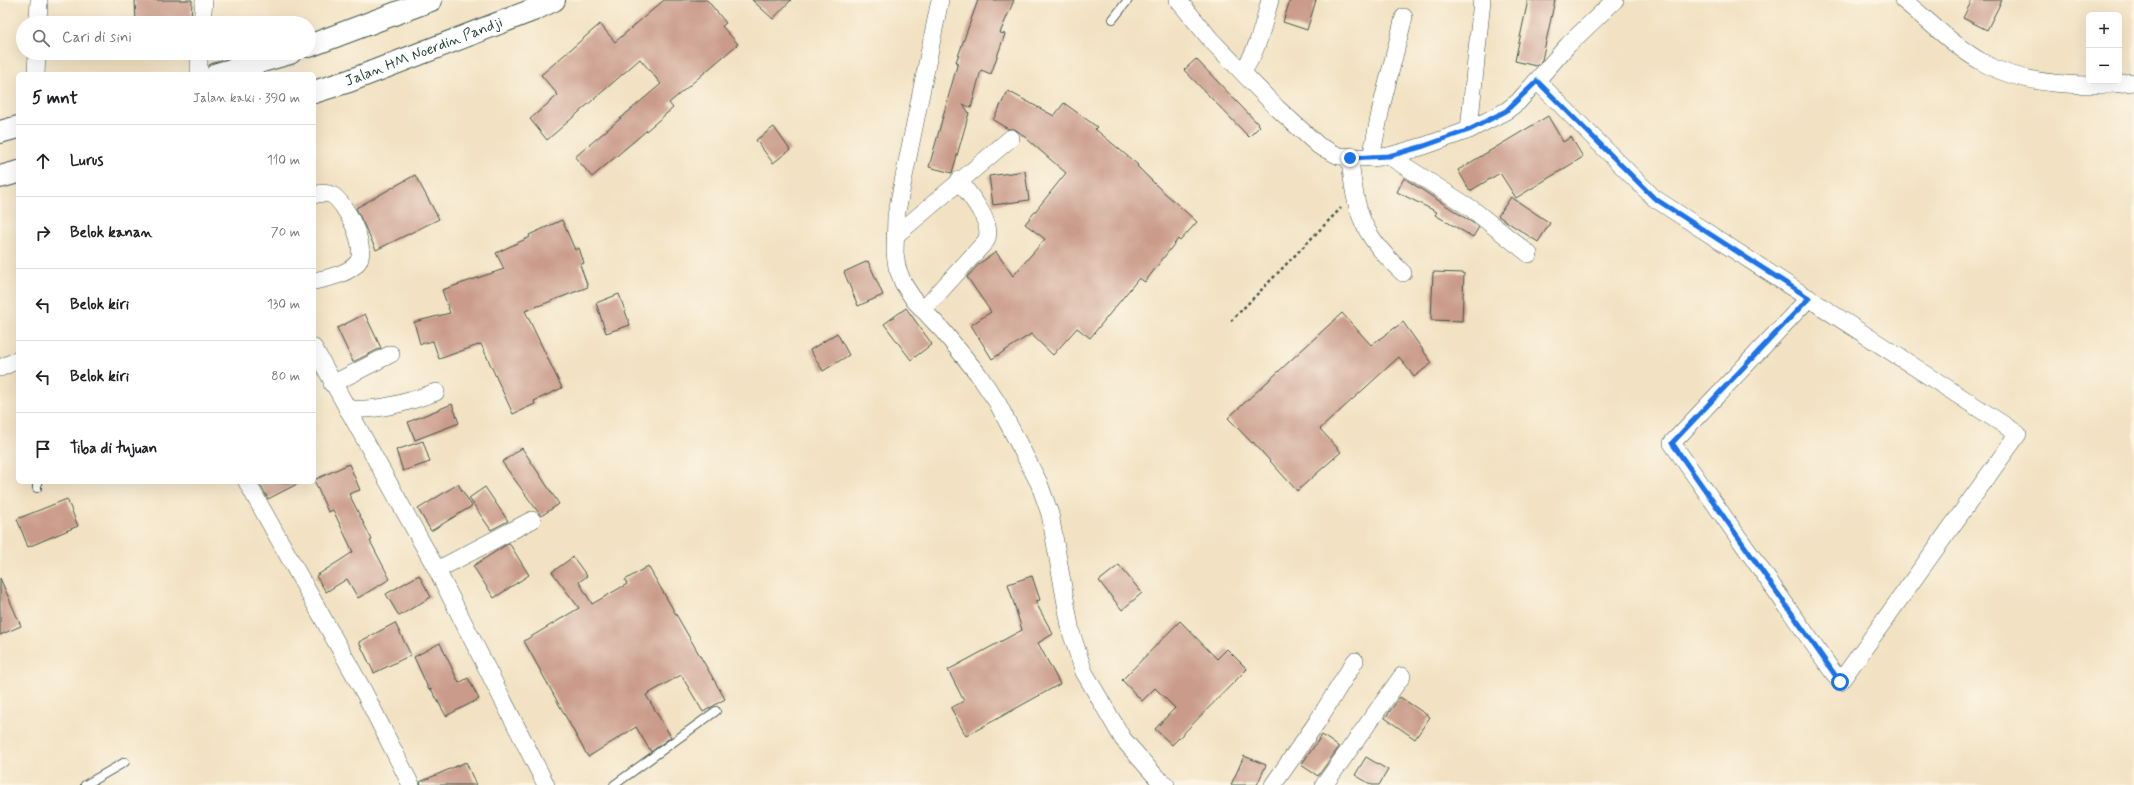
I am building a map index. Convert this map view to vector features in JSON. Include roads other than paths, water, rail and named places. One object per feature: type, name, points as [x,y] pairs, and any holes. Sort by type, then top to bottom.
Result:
[{"type":"main road","points":[[316,43],[431,0]]},
{"type":"main road","name":"Jalan HM Noerdin Pandji","points":[[316,91],[378,70],[533,10],[554,0]]},
{"type":"main road","points":[[224,72],[266,60]]},
{"type":"main road","points":[[0,132],[16,128]]},
{"type":"main road","points":[[0,178],[16,173]]},
{"type":"street","points":[[38,16],[39,0]]},
{"type":"street","points":[[203,16],[204,0]]},
{"type":"street","points":[[940,0],[903,179],[895,236],[897,267],[903,283],[923,310],[943,331],[978,374],[997,402],[1020,446],[1039,483],[1050,514],[1071,632],[1084,672],[1123,739],[1157,778],[1166,785]]},
{"type":"street","points":[[1178,0],[1211,40],[1243,71],[1277,108],[1319,146],[1331,153],[1350,158],[1389,156],[1424,146],[1469,130],[1506,111],[1537,81],[1568,45],[1615,0]]},
{"type":"street","points":[[1243,71],[1257,44],[1270,0]]},
{"type":"street","points":[[1469,130],[1482,0]]},
{"type":"street","points":[[1903,0],[1970,55],[2007,73],[2058,83],[2112,85],[2134,82]]},
{"type":"street","points":[[1371,158],[1381,108],[1404,17]]},
{"type":"street","points":[[36,72],[37,60]]},
{"type":"street","points":[[199,60],[199,72]]},
{"type":"street","points":[[1537,81],[1654,198],[1809,298],[2018,434],[1840,682],[1672,443],[1809,298]]},
{"type":"street","points":[[895,236],[959,180],[1011,138]]},
{"type":"street","points":[[1389,156],[1472,209],[1529,254]]},
{"type":"street","points":[[1350,158],[1355,194],[1362,222],[1367,233],[1376,246],[1403,273]]},
{"type":"street","points":[[923,310],[986,241],[988,236],[987,226],[980,210],[959,180]]},
{"type":"street","points":[[316,195],[324,193],[338,199],[358,235],[361,252],[358,262],[350,269],[316,280]]},
{"type":"street","points":[[316,352],[332,384],[437,570],[546,785]]},
{"type":"street","points":[[332,384],[391,354]]},
{"type":"street","points":[[0,368],[16,361]]},
{"type":"street","points":[[347,409],[368,410],[403,404],[436,392]]},
{"type":"street","points":[[248,484],[364,692],[411,785]]},
{"type":"street","points":[[437,570],[532,520]]},
{"type":"street","points":[[1273,785],[1318,722],[1355,661]]},
{"type":"street","points":[[1324,785],[1402,676]]},
{"type":"lane","points":[[1113,18],[1128,0]]},
{"type":"lane","points":[[614,785],[716,711]]},
{"type":"lane","points":[[85,785],[125,762]]}]
